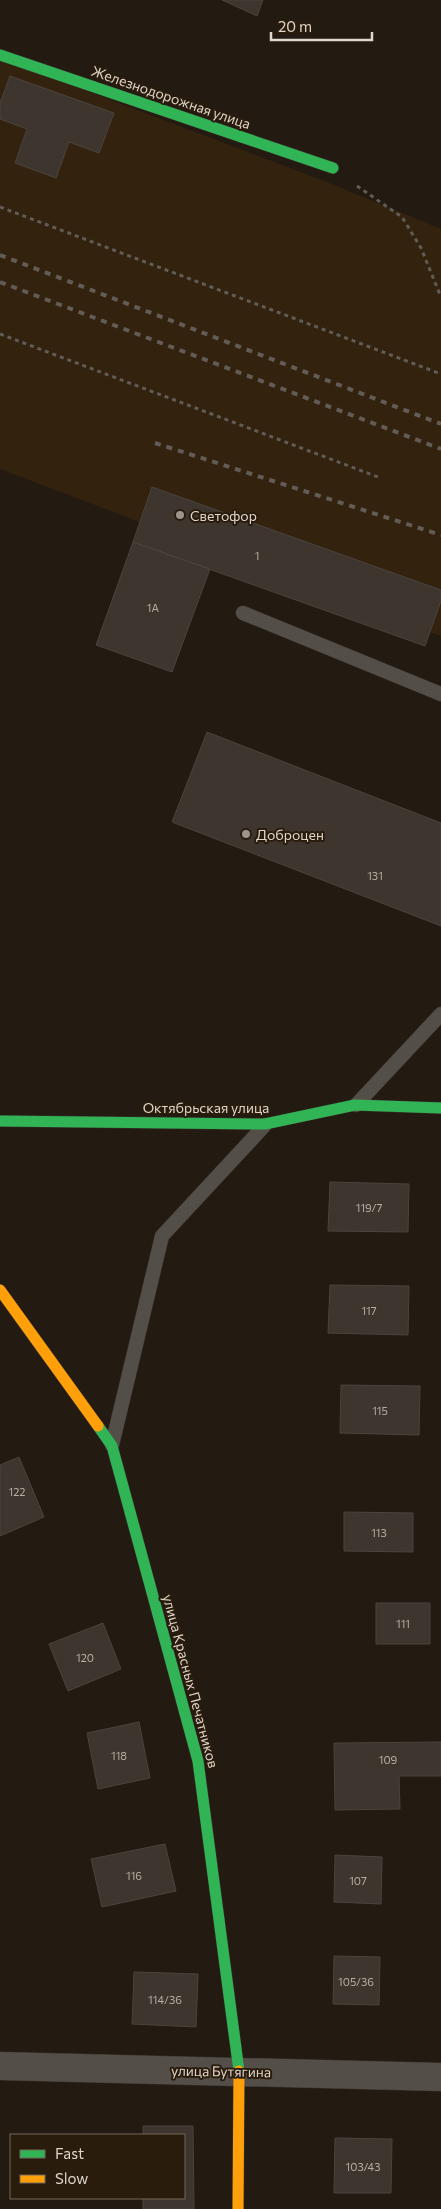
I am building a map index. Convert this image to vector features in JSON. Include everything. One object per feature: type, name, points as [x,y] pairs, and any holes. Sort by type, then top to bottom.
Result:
[{"type":"street","name":"Железнодорожная улица","points":[[0,55],[333,168]]},
{"type":"street","name":"Октябрьская улица","points":[[0,1121],[265,1124],[355,1106],[441,1108]]},
{"type":"street","name":"улица Красных Печатников","points":[[0,1290],[112,1446],[198,1761],[239,2072],[238,2209]]},
{"type":"street","name":"улица Бутягина","points":[[0,2066],[441,2077]]},
{"type":"lane","points":[[243,613],[441,694]]},
{"type":"lane","points":[[355,1106],[441,1014]]},
{"type":"lane","points":[[112,1446],[162,1236],[265,1124]]},
{"type":"path","points":[[333,168],[402,217],[421,248],[441,297]]},
{"type":"path","points":[[0,207],[441,374]]},
{"type":"path","points":[[0,334],[378,477]]},
{"type":"shaded area","points":[[0,58],[327,182],[441,229],[441,636],[0,469]]},
{"type":"building","points":[[222,0],[263,0],[257,16]]},
{"type":"building","points":[[10,76],[114,113],[99,153],[69,142],[56,178],[15,163],[27,129],[0,119],[0,103]]},
{"type":"building","points":[[152,487],[441,590],[441,601],[425,646],[133,542]]},
{"type":"building","points":[[133,542],[210,569],[172,672],[96,645]]},
{"type":"building","points":[[207,732],[441,823],[441,926],[172,822]]},
{"type":"building","points":[[330,1182],[409,1184],[408,1232],[328,1231]]},
{"type":"building","points":[[330,1285],[409,1286],[408,1335],[328,1333]]},
{"type":"building","points":[[341,1385],[420,1386],[419,1435],[340,1433]]},
{"type":"building","points":[[19,1457],[44,1517],[0,1536],[0,1465]]},
{"type":"building","points":[[344,1512],[413,1513],[413,1552],[344,1551]]},
{"type":"building","points":[[376,1603],[430,1603],[430,1644],[376,1644]]},
{"type":"building","points":[[103,1623],[121,1669],[68,1691],[49,1644]]},
{"type":"building","points":[[139,1722],[150,1778],[98,1789],[87,1733]]},
{"type":"building","points":[[441,1742],[441,1776],[399,1776],[400,1809],[335,1810],[334,1743]]},
{"type":"building","points":[[165,1844],[176,1891],[102,1907],[91,1859]]},
{"type":"building","points":[[335,1855],[382,1857],[381,1904],[334,1902]]},
{"type":"building","points":[[334,1956],[380,1957],[379,2005],[333,2004]]},
{"type":"building","points":[[134,1972],[198,1974],[196,2027],[132,2024]]},
{"type":"building","points":[[143,2126],[193,2126],[194,2209],[143,2209],[143,2199],[185,2199],[185,2134],[143,2134]]},
{"type":"building","points":[[335,2138],[392,2139],[391,2193],[334,2193]]},
{"type":"railway","points":[[0,255],[441,424]]},
{"type":"railway","points":[[0,282],[441,449]]},
{"type":"railway","points":[[155,443],[441,535]]},
{"type":"traffic: fast","points":[[0,55],[333,168]]},
{"type":"traffic: fast","points":[[0,1121],[265,1124],[355,1105],[441,1108]]},
{"type":"traffic: fast","points":[[98,1426],[112,1446],[198,1761],[239,2071]]},
{"type":"traffic: slow","points":[[0,1290],[98,1426]]},
{"type":"traffic: slow","points":[[238,2209],[239,2071]]},
{"type":"place","name":"Светофор","points":[[180,515]]},
{"type":"place","name":"Доброцен","points":[[246,834]]}]
